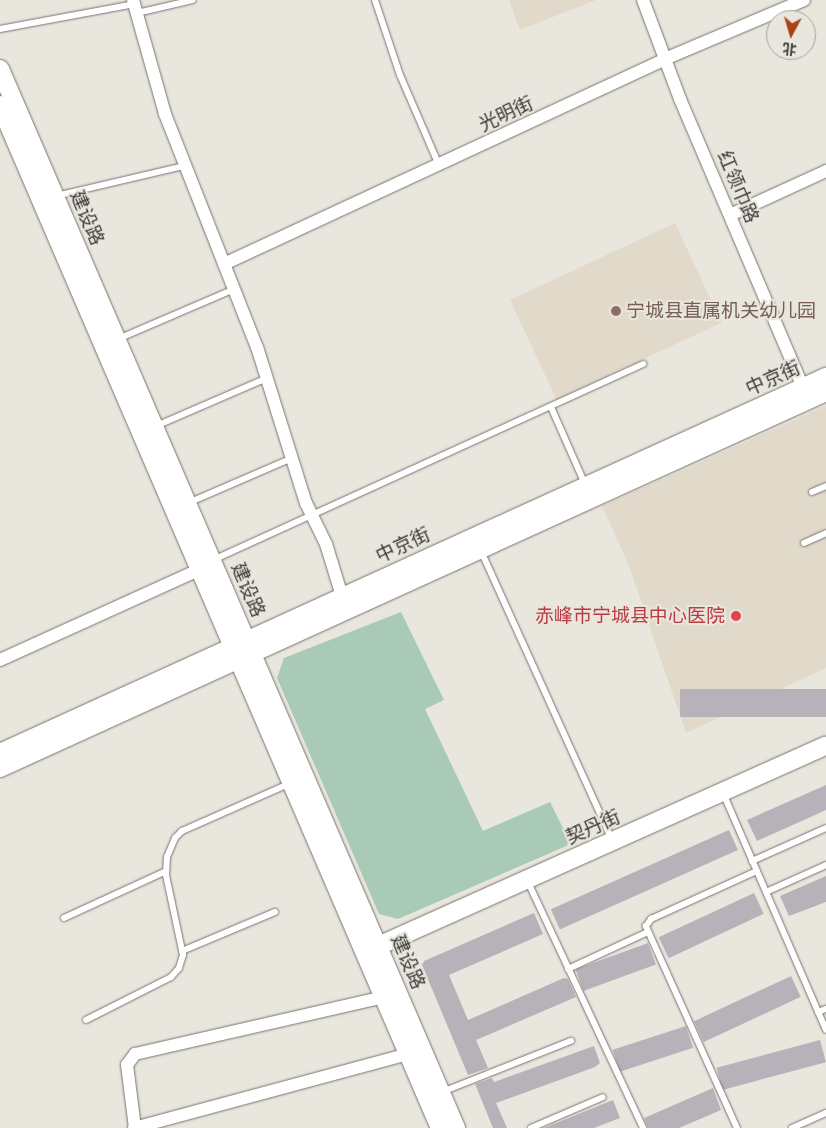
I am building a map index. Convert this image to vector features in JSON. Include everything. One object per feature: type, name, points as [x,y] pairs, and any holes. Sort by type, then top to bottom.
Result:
[{"type":"main road","name":"建设路","points":[[0,69],[187,503],[206,565]]},
{"type":"main road","name":"建设路","points":[[0,106],[378,946],[456,1128]]},
{"type":"main road","name":"中京街","points":[[0,768],[243,649],[342,596],[826,377]]},
{"type":"main road","name":"中京街","points":[[0,754],[480,548],[826,392]]},
{"type":"main road","name":"建设路","points":[[243,649],[292,783],[440,1128]]},
{"type":"main road","name":"契丹街","points":[[378,946],[826,746]]},
{"type":"street","name":"红领巾路","points":[[643,0],[665,59],[803,387]]},
{"type":"street","name":"光明街","points":[[224,264],[665,59],[804,0]]},
{"type":"street","points":[[135,6],[166,114],[184,166],[234,289],[267,378],[292,458],[313,517],[326,544],[342,596]]},
{"type":"street","points":[[730,215],[826,171]]},
{"type":"street","points":[[0,660],[206,565]]},
{"type":"street","points":[[384,997],[135,1054],[127,1065],[137,1128],[409,1054]]},
{"type":"lane","points":[[0,29],[135,6],[193,0]]},
{"type":"lane","points":[[375,0],[400,75],[440,165]]},
{"type":"lane","points":[[54,196],[184,166]]},
{"type":"lane","points":[[116,340],[234,289]]},
{"type":"lane","points":[[206,565],[644,364]]},
{"type":"lane","points":[[154,427],[267,378]]},
{"type":"lane","points":[[551,407],[586,485]]},
{"type":"lane","points":[[187,503],[292,458]]},
{"type":"lane","points":[[812,492],[826,486]]},
{"type":"lane","points":[[804,543],[826,533]]},
{"type":"lane","points":[[480,548],[613,841]]},
{"type":"lane","points":[[86,1020],[170,978],[179,968],[182,951],[166,871],[170,851],[182,831],[292,783]]},
{"type":"lane","points":[[723,792],[826,1030]]},
{"type":"lane","points":[[752,861],[826,828]]},
{"type":"lane","points":[[766,892],[826,865]]},
{"type":"lane","points":[[64,918],[166,871]]},
{"type":"lane","points":[[736,1128],[646,926],[651,919],[757,871]]},
{"type":"lane","points":[[527,880],[643,1128]]},
{"type":"lane","points":[[182,951],[275,912]]},
{"type":"lane","points":[[568,969],[648,932]]},
{"type":"lane","points":[[818,1012],[826,1009]]},
{"type":"lane","points":[[440,1092],[571,1041]]},
{"type":"lane","points":[[531,1128],[604,1097]]},
{"type":"lane","points":[[792,1128],[826,1113]]},
{"type":"shaded area","points":[[509,0],[596,0],[520,30]]},
{"type":"shaded area","name":"宁城县直属机关幼儿园","points":[[675,223],[721,323],[557,400],[510,300]]},
{"type":"shaded area","name":"赤峰市宁城县中心医院","points":[[826,406],[826,668],[686,733],[628,563],[602,506]]},
{"type":"green space","points":[[401,612],[444,700],[425,709],[483,831],[550,802],[571,844],[398,919],[379,914],[277,678],[284,658]]},
{"type":"building","points":[[680,689],[826,689],[826,717],[680,717]]},
{"type":"building","points":[[826,785],[826,810],[757,841],[747,820]]},
{"type":"building","points":[[729,830],[738,850],[560,929],[551,909]]},
{"type":"building","points":[[826,876],[826,902],[789,916],[780,896]]},
{"type":"building","points":[[754,893],[764,914],[669,958],[659,937]]},
{"type":"building","points":[[534,913],[543,934],[449,975],[468,1020],[564,978],[568,979],[576,997],[476,1040],[488,1068],[468,1075],[422,965],[424,961]]},
{"type":"building","points":[[648,943],[656,965],[584,991],[576,969]]},
{"type":"building","points":[[791,976],[801,997],[704,1042],[694,1021]]},
{"type":"building","points":[[686,1026],[693,1048],[620,1072],[613,1050]]},
{"type":"building","points":[[820,1040],[826,1062],[723,1090],[717,1068]]},
{"type":"building","points":[[594,1046],[600,1063],[595,1067],[496,1103],[507,1128],[493,1128],[475,1084],[492,1078],[494,1082]]},
{"type":"building","points":[[713,1088],[721,1110],[679,1128],[648,1128],[644,1118]]},
{"type":"building","points":[[613,1100],[620,1118],[594,1128],[544,1128]]},
{"type":"place","name":"宁城县直属机关幼儿园","points":[[616,311]]},
{"type":"place","name":"赤峰市宁城县中心医院","points":[[736,616]]}]
